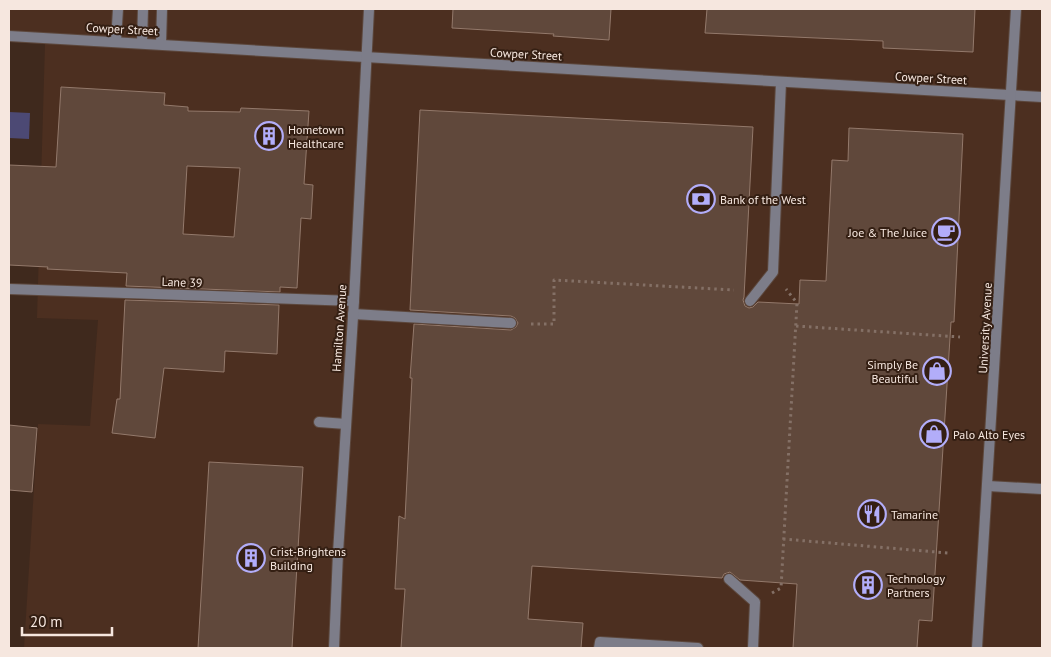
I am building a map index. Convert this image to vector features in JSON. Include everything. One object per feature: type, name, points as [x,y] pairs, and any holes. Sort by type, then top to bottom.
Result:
[{"type":"street","points":[[116,42],[118,9]]},
{"type":"street","points":[[142,43],[143,9]]},
{"type":"street","points":[[161,44],[162,9]]},
{"type":"street","name":"Hamilton Avenue","points":[[334,648],[369,9]]},
{"type":"street","name":"University Avenue","points":[[977,648],[1016,9]]},
{"type":"street","name":"Cowper Street","points":[[9,36],[1042,97]]},
{"type":"street","points":[[750,301],[773,272],[781,82]]},
{"type":"street","name":"Lane 39","points":[[9,289],[354,301]]},
{"type":"street","points":[[353,314],[510,323]]},
{"type":"street","points":[[320,422],[346,424]]},
{"type":"street","points":[[988,486],[1042,489]]},
{"type":"street","points":[[729,579],[755,602],[753,648]]},
{"type":"street","points":[[599,648],[600,642],[698,648]]},
{"type":"path","points":[[755,602],[781,588],[796,326],[797,303],[773,272]]},
{"type":"path","points":[[554,324],[554,280],[789,293]]},
{"type":"path","points":[[796,326],[960,337]]},
{"type":"path","points":[[783,539],[948,553]]},
{"type":"shaded area","points":[[9,9],[1042,9],[1042,648],[24,648],[38,424],[90,426],[98,320],[37,318],[45,44],[9,42]]},
{"type":"shaded area","points":[[9,112],[30,113],[29,139],[9,138]]},
{"type":"building","points":[[453,9],[611,9],[609,40],[553,36],[554,34],[452,28]]},
{"type":"building","points":[[707,9],[975,9],[973,52],[883,48],[883,41],[705,33]]},
{"type":"building","points":[[61,87],[165,93],[164,105],[188,107],[188,111],[240,112],[241,108],[309,111],[304,184],[313,185],[311,219],[301,218],[297,288],[280,287],[280,292],[126,286],[127,273],[9,265],[9,165],[56,167]],"holes":[[[187,166],[240,168],[234,237],[183,234]]]},
{"type":"building","points":[[420,110],[753,127],[743,300],[745,306],[749,308],[758,302],[799,304],[800,280],[826,281],[832,160],[848,161],[849,128],[963,134],[954,322],[951,322],[932,621],[919,620],[917,648],[793,648],[797,584],[740,580],[730,572],[724,574],[722,578],[532,566],[528,619],[583,623],[581,648],[401,648],[405,589],[395,589],[399,516],[405,519],[412,378],[410,378],[414,324],[511,330],[518,323],[511,316],[410,310]]},
{"type":"building","points":[[125,300],[279,305],[277,354],[225,351],[224,372],[164,368],[155,438],[112,433],[117,399],[120,399]]},
{"type":"building","points":[[9,425],[37,428],[32,492],[9,490]]},
{"type":"building","name":"Crist-Brightens Building","points":[[209,462],[303,467],[292,648],[198,648]]},
{"type":"place","name":"Hometown Healthcare","points":[[269,136]]},
{"type":"place","name":"Bank of the West","points":[[701,199]]},
{"type":"place","name":"Joe & The Juice","points":[[946,232]]},
{"type":"place","name":"Simply Be Beautiful","points":[[937,371]]},
{"type":"place","name":"Palo Alto Eyes","points":[[934,434]]},
{"type":"place","name":"Tamarine","points":[[872,514]]},
{"type":"place","name":"Crist-Brightens Building","points":[[251,558]]},
{"type":"place","name":"Technology Partners","points":[[868,585]]}]
